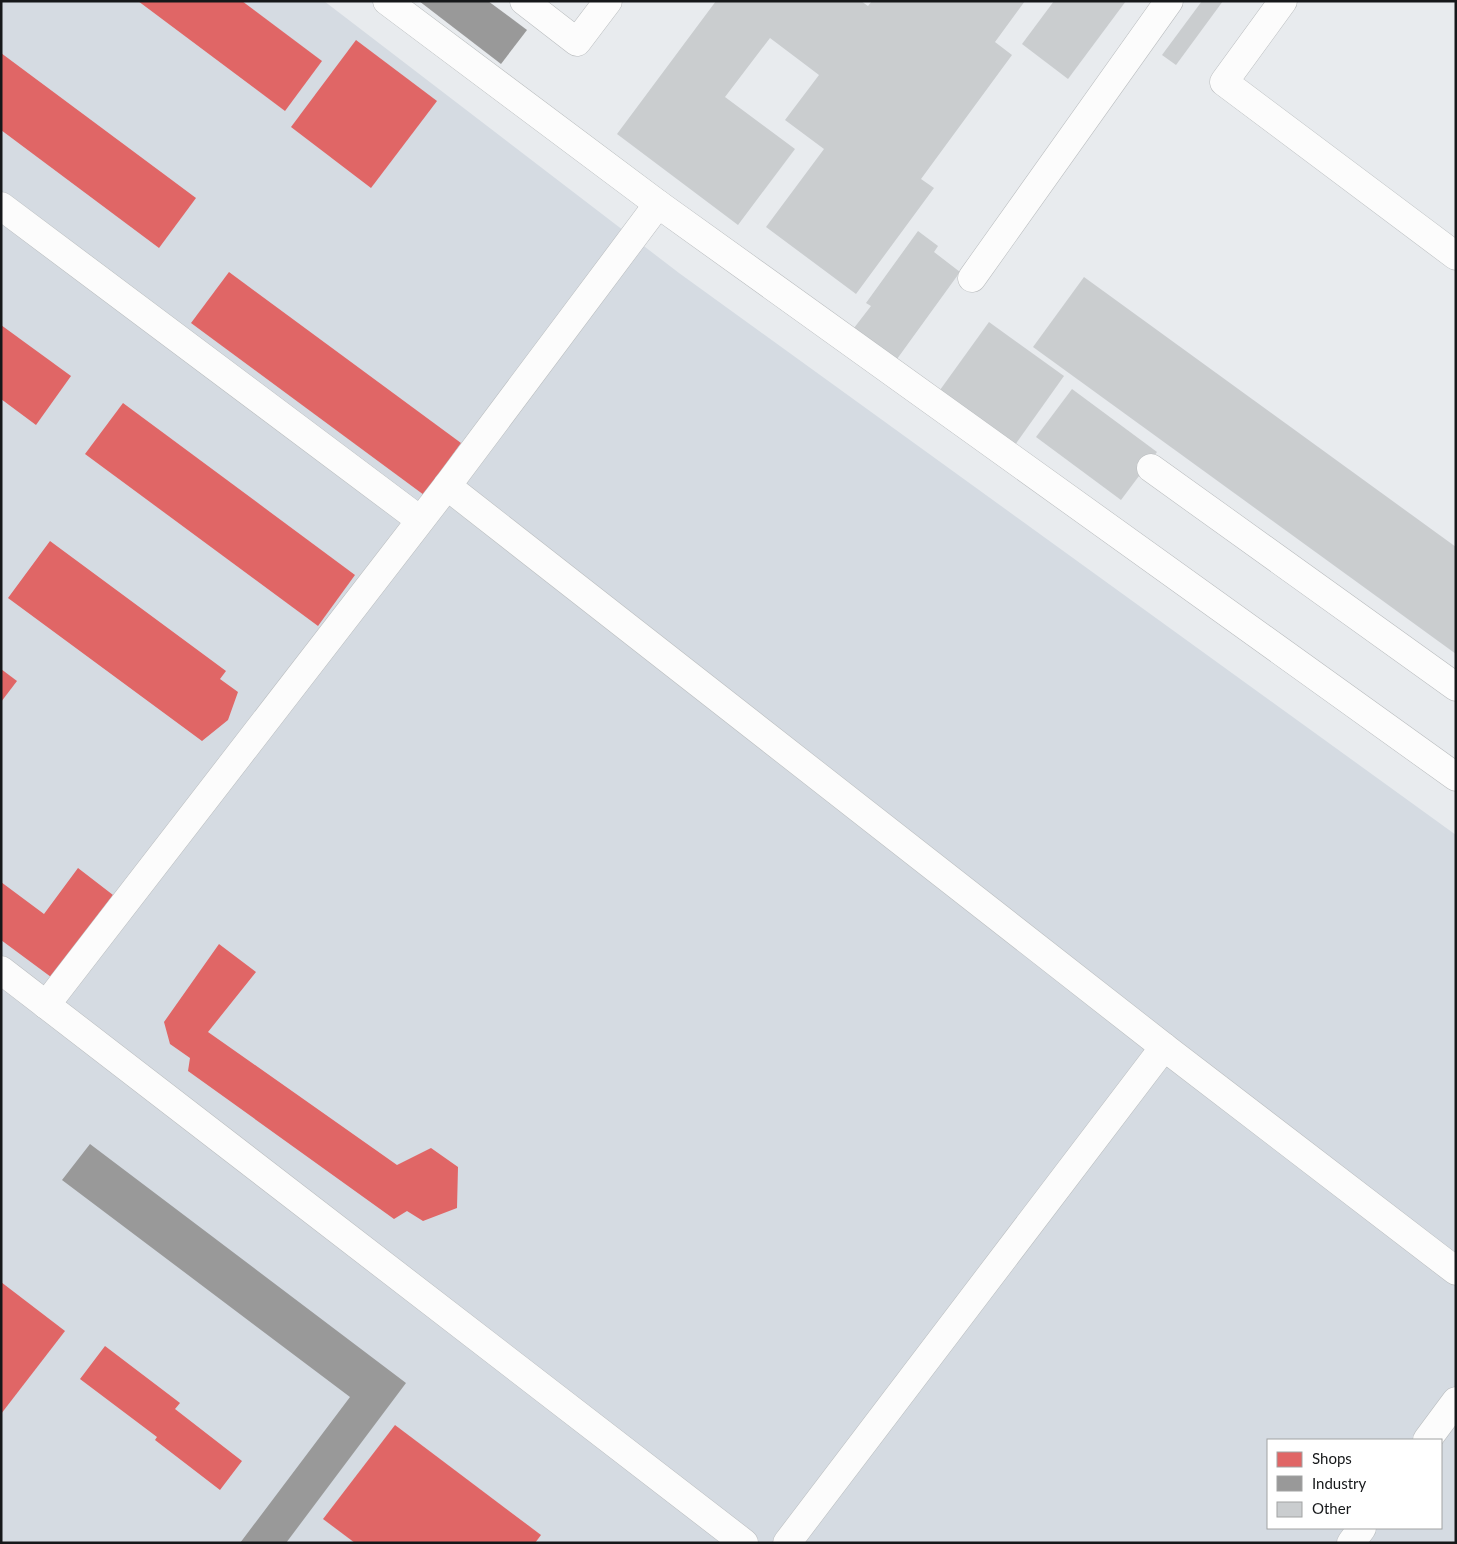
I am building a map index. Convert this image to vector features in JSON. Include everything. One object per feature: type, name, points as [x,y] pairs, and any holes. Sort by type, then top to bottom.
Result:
[{"type":"street","points":[[387,1],[658,204],[1456,777]]},
{"type":"street","points":[[524,1],[578,42],[608,1]]},
{"type":"street","points":[[972,278],[1169,1]]},
{"type":"street","points":[[1283,1],[1224,82],[1456,256]]},
{"type":"street","points":[[46,1005],[447,486],[658,204]]},
{"type":"street","points":[[1,206],[420,520]]},
{"type":"street","points":[[1151,468],[1456,687]]},
{"type":"street","points":[[447,486],[1164,1047],[1456,1271]]},
{"type":"street","points":[[1,970],[744,1543]]},
{"type":"street","points":[[787,1543],[1164,1047]]},
{"type":"street","points":[[1428,1439],[1456,1401]]},
{"type":"street","points":[[1351,1543],[1361,1529]]},
{"type":"shaded area","points":[[1,1],[324,1],[679,273],[1456,835],[1456,1543],[1,1543]]},
{"type":"building: Shops","points":[[138,1],[242,1],[322,61],[285,111]]},
{"type":"building: Shops","points":[[356,40],[437,101],[371,188],[291,127]]},
{"type":"building: Shops","points":[[1,53],[196,198],[159,248],[1,130]]},
{"type":"building: Shops","points":[[229,272],[461,443],[424,495],[191,323]]},
{"type":"building: Shops","points":[[1,325],[71,376],[36,425],[1,399]]},
{"type":"building: Shops","points":[[123,403],[355,575],[318,626],[85,454]]},
{"type":"building: Shops","points":[[50,541],[226,671],[220,679],[238,692],[228,720],[202,741],[8,598]]},
{"type":"building: Shops","points":[[1,669],[17,681],[1,702]]},
{"type":"building: Shops","points":[[78,868],[113,895],[51,977],[1,940],[1,882],[44,914]]},
{"type":"building: Shops","points":[[219,944],[256,972],[208,1032],[397,1165],[431,1148],[458,1167],[457,1208],[423,1221],[407,1211],[394,1219],[188,1071],[190,1058],[170,1044],[164,1022]]},
{"type":"building: Shops","points":[[1,1282],[65,1331],[1,1414]]},
{"type":"building: Shops","points":[[105,1346],[180,1403],[175,1409],[242,1461],[220,1490],[155,1440],[157,1437],[80,1379]]},
{"type":"building: Shops","points":[[395,1425],[541,1535],[535,1543],[355,1543],[323,1519]]},
{"type":"building: Industry","points":[[419,1],[488,1],[527,30],[501,64]]},
{"type":"building: Industry","points":[[90,1144],[406,1383],[286,1543],[240,1543],[350,1397],[62,1180]]},
{"type":"building: Other","points":[[716,1],[861,1],[868,6],[872,1],[1025,1],[995,42],[1012,55],[921,179],[934,188],[856,294],[766,227],[824,149],[785,120],[819,75],[770,38],[725,97],[795,149],[738,225],[617,134]]},
{"type":"building: Other","points":[[1054,1],[1126,1],[1068,79],[1022,44]]},
{"type":"building: Other","points":[[1202,1],[1223,1],[1176,65],[1162,55]]},
{"type":"building: Other","points":[[918,231],[938,246],[934,252],[960,272],[897,359],[854,328],[871,306],[866,303]]},
{"type":"building: Other","points":[[1084,277],[1456,547],[1456,654],[1033,347]]},
{"type":"building: Other","points":[[989,322],[1064,376],[1015,445],[940,390]]},
{"type":"building: Other","points":[[1072,389],[1157,452],[1121,500],[1036,437]]}]
